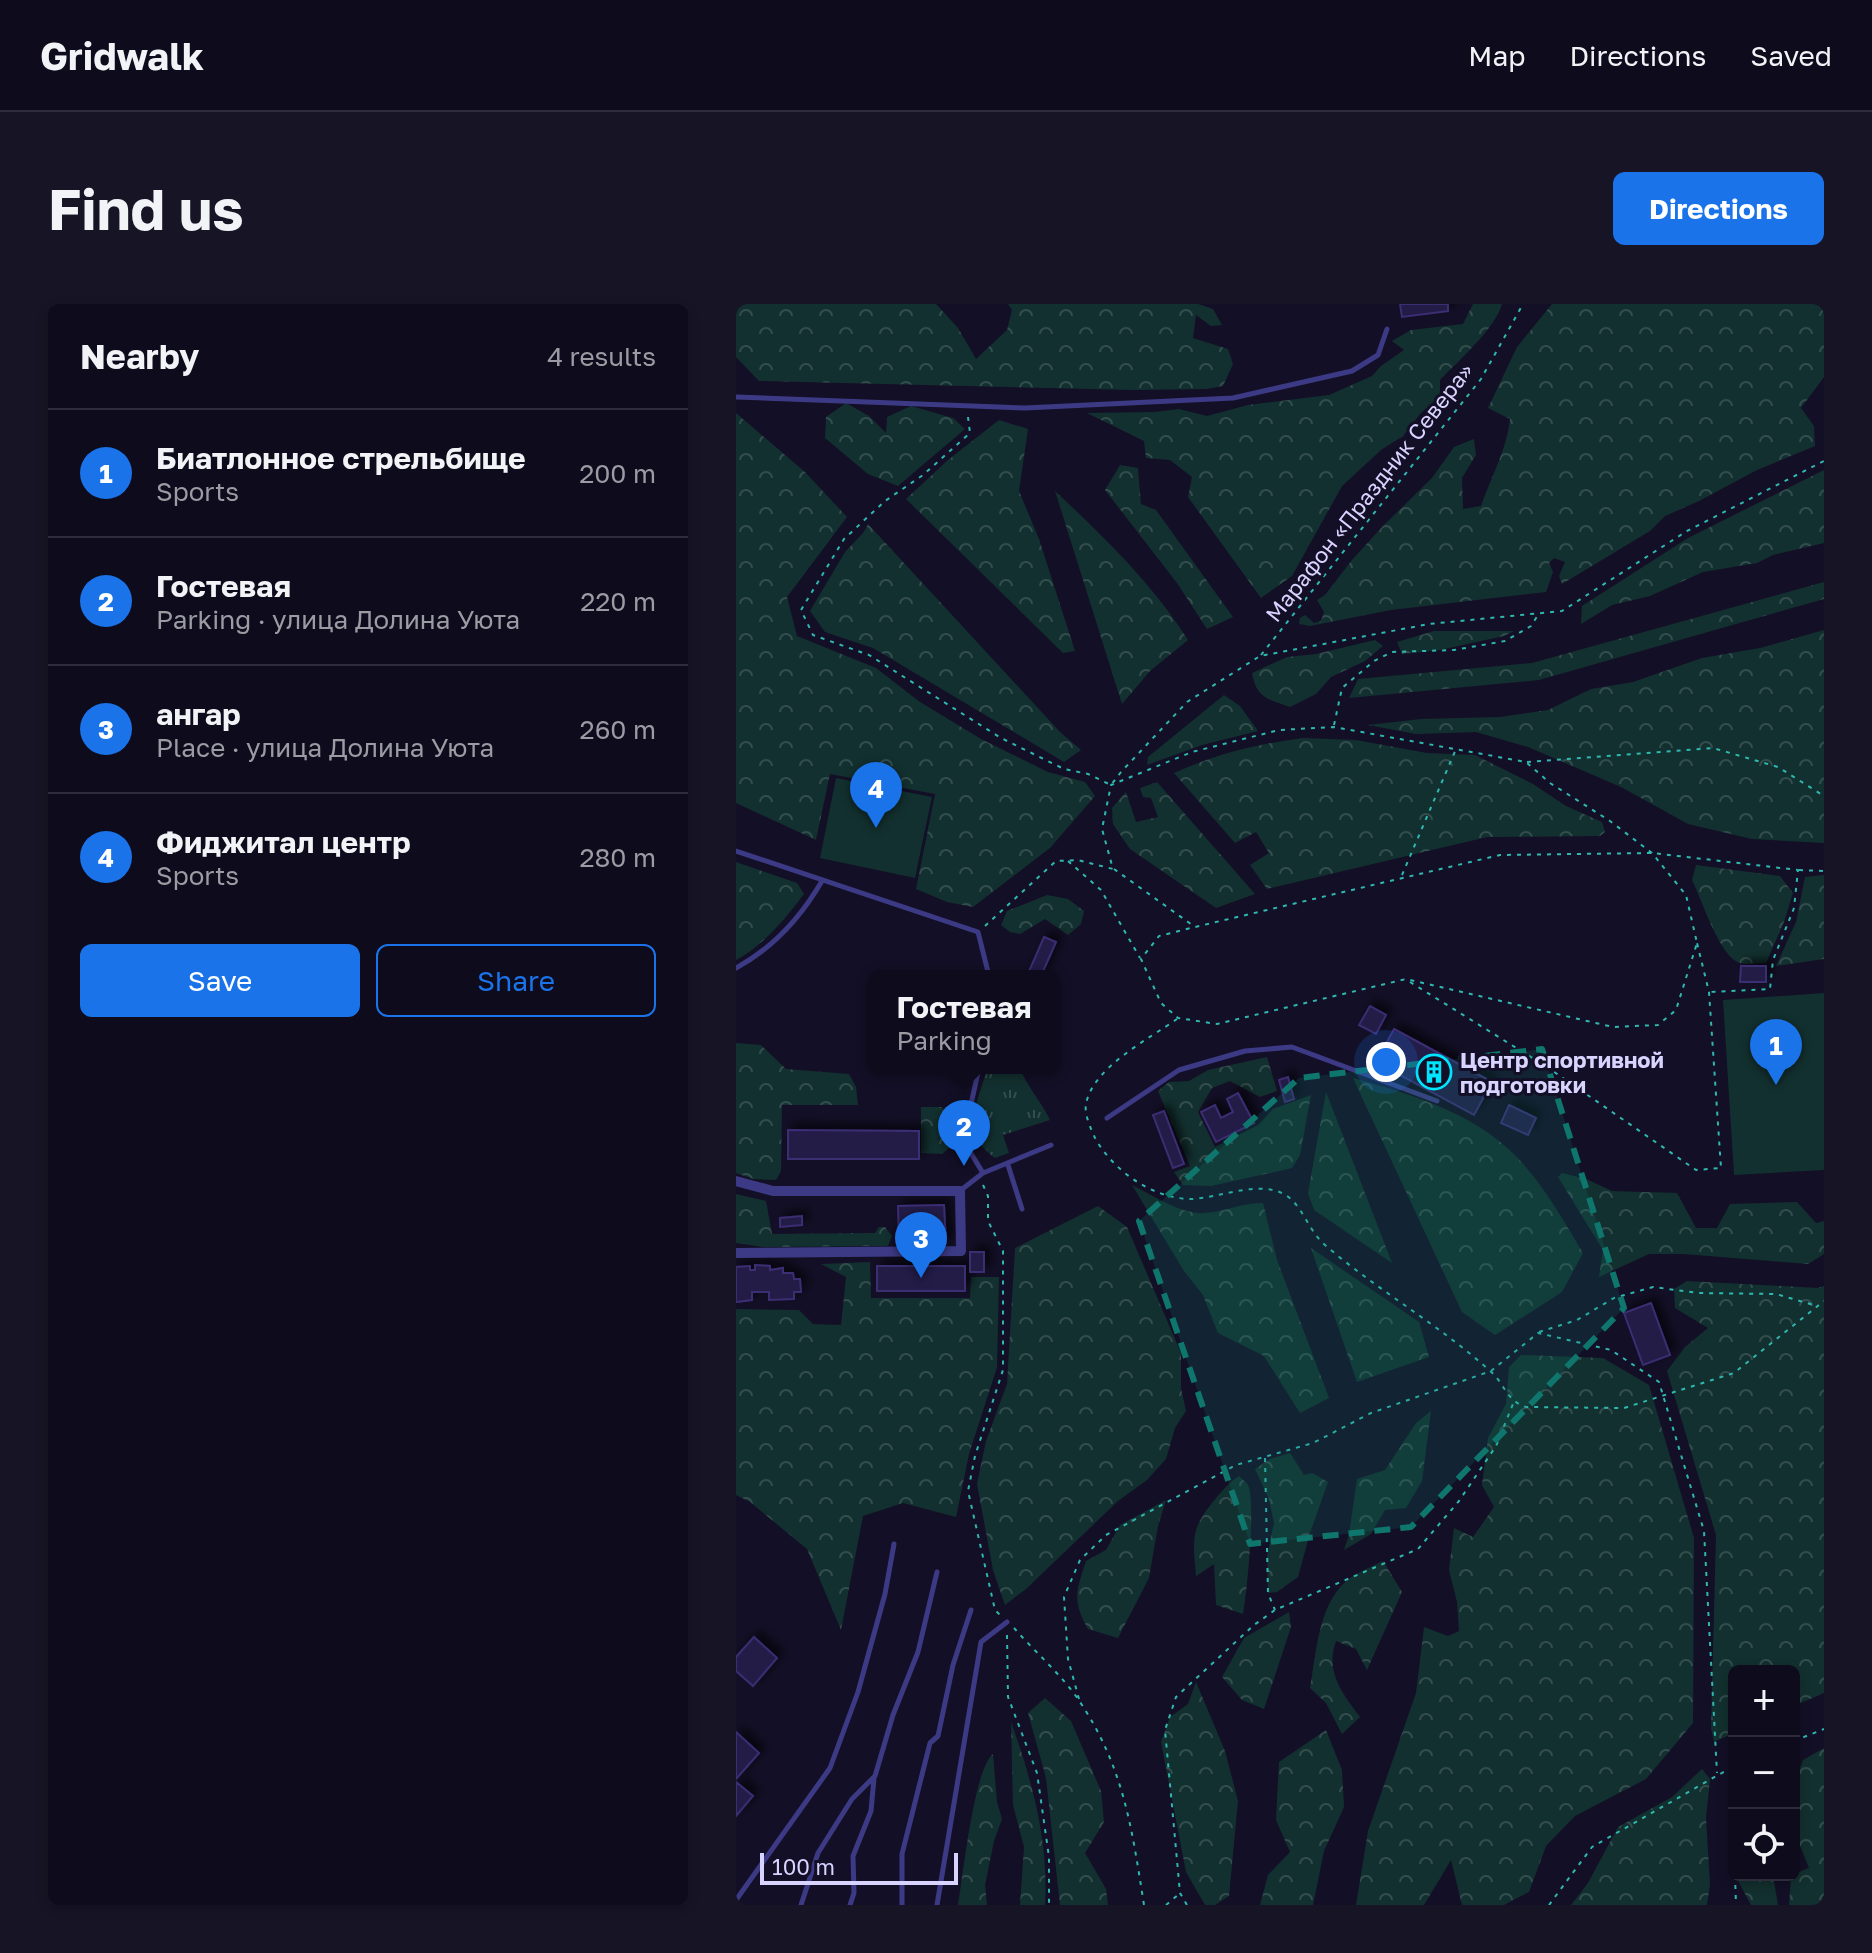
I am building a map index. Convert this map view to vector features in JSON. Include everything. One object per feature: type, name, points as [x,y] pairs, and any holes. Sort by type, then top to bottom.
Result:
[{"type":"street","points":[[736,1181],[773,1191],[960,1191],[961,1251],[736,1253]]},
{"type":"lane","points":[[736,397],[1025,408],[1233,398],[1352,371],[1378,355],[1387,329]]},
{"type":"lane","points":[[736,851],[978,932],[988,970]]},
{"type":"lane","points":[[736,968],[754,958],[790,927],[822,881]]},
{"type":"lane","points":[[1107,1118],[1179,1070],[1245,1051],[1292,1047],[1437,1101]]},
{"type":"lane","points":[[978,1074],[967,1147],[981,1175]]},
{"type":"lane","points":[[960,1191],[981,1175],[1051,1145]]},
{"type":"lane","points":[[1008,1165],[1022,1209]]},
{"type":"lane","points":[[736,1900],[830,1768],[858,1692],[885,1594],[894,1544]]},
{"type":"lane","points":[[850,1905],[854,1893],[853,1856],[871,1811],[875,1776],[893,1715],[918,1652],[937,1572]]},
{"type":"lane","points":[[902,1905],[902,1854],[908,1827],[930,1743],[938,1736],[953,1665],[971,1610]]},
{"type":"lane","points":[[937,1905],[981,1642],[1007,1622]]},
{"type":"lane","points":[[801,1905],[818,1853],[852,1799],[875,1776]]},
{"type":"path","name":"Марафон «Праздник Севера»","points":[[1260,656],[1481,379],[1523,304]]},
{"type":"path","points":[[967,405],[970,433],[923,475],[885,501],[844,539],[801,610],[813,635],[869,655],[1001,738],[1064,769],[1088,774],[1111,785],[1192,752],[1279,730],[1334,727],[1526,762],[1713,748],[1778,767],[1824,796]]},
{"type":"path","points":[[1113,869],[1102,829],[1111,785],[1187,702],[1260,656],[1429,624],[1562,611],[1687,531],[1824,461]]},
{"type":"path","points":[[1334,727],[1342,688],[1374,661],[1392,652],[1454,650],[1505,641],[1531,626],[1539,614]]},
{"type":"path","points":[[1402,876],[1456,749]]},
{"type":"path","points":[[1406,979],[1547,1067],[1696,1170],[1721,1168],[1709,992],[1686,895],[1652,853],[1610,821],[1550,783],[1526,762]]},
{"type":"path","points":[[1141,959],[1159,936],[1500,855],[1652,853],[1824,871]]},
{"type":"path","points":[[978,932],[1056,861],[1067,860],[1113,869],[1195,927]]},
{"type":"path","points":[[1067,860],[1101,890],[1141,959],[1161,1003],[1178,1018],[1217,1024],[1406,979],[1613,1027],[1658,1025],[1676,1010],[1697,943]]},
{"type":"path","points":[[1709,992],[1770,989],[1773,960],[1794,908],[1798,870]]},
{"type":"path","points":[[1178,1018],[1107,1068],[1094,1086],[1085,1105],[1088,1121],[1108,1158],[1127,1176],[1164,1195],[1190,1199],[1267,1189],[1291,1199],[1322,1243],[1491,1371],[1514,1403],[1526,1407],[1624,1408],[1734,1373],[1824,1301]]},
{"type":"path","points":[[981,1175],[988,1196],[988,1221],[1003,1251],[1003,1370],[975,1456],[968,1491],[995,1610],[1079,1699],[1110,1753],[1130,1813],[1144,1905]]},
{"type":"path","points":[[1079,1699],[1068,1659],[1064,1597],[1080,1560],[1106,1535],[1236,1465],[1313,1443],[1371,1413],[1491,1371],[1538,1333],[1577,1320],[1614,1298],[1653,1287],[1699,1293],[1776,1294],[1818,1306]]},
{"type":"path","points":[[1538,1333],[1611,1350],[1659,1382],[1704,1531],[1717,1773]]},
{"type":"path","points":[[1187,1905],[1180,1893],[1165,1730],[1176,1697],[1254,1625],[1275,1610],[1418,1549],[1459,1501],[1496,1446],[1514,1403]]},
{"type":"path","points":[[1265,1457],[1268,1593],[1275,1610]]},
{"type":"path","points":[[1007,1622],[1008,1697],[1037,1773],[1049,1857],[1049,1905]]},
{"type":"path","points":[[1800,1739],[1824,1729]]},
{"type":"path","points":[[1549,1905],[1592,1847],[1728,1768]]},
{"type":"path","points":[[1735,1881],[1736,1905]]},
{"type":"path","points":[[1166,1905],[1180,1893]]},
{"type":"highlighted area","points":[[1542,1049],[1624,1308],[1411,1527],[1250,1544],[1139,1221],[1299,1078]]},
{"type":"green space","points":[[736,304],[936,304],[958,328],[976,359],[1007,330],[1012,310],[1008,304],[1198,304],[1213,309],[1222,325],[1211,326],[1196,315],[1193,338],[1228,349],[1233,364],[1223,386],[1206,389],[759,381],[736,357]]},
{"type":"green space","points":[[1473,304],[1502,304],[1484,334],[1440,380],[1440,396],[1420,414],[1403,436],[1381,450],[1342,486],[1292,576],[1261,598],[1188,497],[1192,477],[1170,460],[1146,458],[1144,441],[1087,413],[1179,409],[1207,416],[1248,405],[1329,395],[1372,376],[1404,350],[1392,341],[1411,330],[1463,324]]},
{"type":"green space","points":[[1552,304],[1824,304],[1824,377],[1801,408],[1814,426],[1815,446],[1757,470],[1665,516],[1650,531],[1562,584],[1559,576],[1565,562],[1554,558],[1549,563],[1553,572],[1546,592],[1391,610],[1310,626],[1299,624],[1300,618],[1305,615],[1314,623],[1321,621],[1324,612],[1317,600],[1325,595],[1383,526],[1432,478],[1454,447],[1474,439],[1476,455],[1462,478],[1463,509],[1481,506],[1502,452],[1510,419],[1488,408],[1517,347]]},
{"type":"green space","points":[[846,403],[869,416],[886,433],[887,417],[911,406],[953,418],[965,429],[898,486],[868,474],[825,438],[826,417]]},
{"type":"green space","points":[[736,413],[805,472],[847,517],[787,597],[797,636],[876,668],[920,702],[981,739],[1048,772],[1085,782],[1095,796],[1050,848],[973,907],[947,902],[916,889],[935,794],[830,774],[816,840],[736,803]]},
{"type":"green space","points":[[999,420],[1028,429],[1019,491],[1039,539],[1075,651],[1063,653],[906,499],[948,460]]},
{"type":"green space","points":[[1120,465],[1138,468],[1141,504],[1156,510],[1233,617],[1207,629],[1177,583],[1105,490]]},
{"type":"green space","points":[[1824,470],[1824,543],[1773,555],[1757,563],[1703,572],[1650,596],[1612,605],[1581,624],[1582,606],[1688,538]]},
{"type":"green space","points":[[1055,491],[1143,580],[1188,640],[1150,671],[1122,704]]},
{"type":"green space","points":[[868,524],[1060,732],[1081,750],[1064,762],[873,648],[825,632],[810,611],[845,552]]},
{"type":"green space","points":[[1824,582],[1824,599],[1539,680],[1349,698],[1358,679],[1532,663]]},
{"type":"green space","points":[[1824,630],[1824,843],[1752,839],[1688,824],[1621,787],[1528,747],[1476,732],[1416,734],[1368,725],[1421,719],[1500,717],[1548,710],[1591,689],[1633,682],[1702,658],[1760,648]]},
{"type":"green space","points":[[1434,631],[1514,631],[1440,650],[1402,654],[1397,642]]},
{"type":"green space","points":[[1375,640],[1383,646],[1365,661],[1331,677],[1316,694],[1290,707],[1265,697],[1254,681],[1252,673],[1287,657],[1316,654]]},
{"type":"green space","points":[[1224,695],[1240,706],[1258,731],[1202,745],[1147,765],[1148,757]]},
{"type":"green space","points":[[1303,738],[1356,740],[1427,753],[1475,755],[1533,784],[1566,806],[1602,822],[1605,832],[1600,836],[1487,837],[1267,889],[1250,865],[1269,853],[1256,832],[1235,843],[1174,773],[1237,751]]},
{"type":"green space","points":[[836,778],[932,797],[915,878],[820,858]]},
{"type":"green space","points":[[1157,782],[1255,894],[1216,908],[1130,849],[1113,824],[1112,808],[1126,792],[1136,822],[1158,817],[1151,798],[1143,797],[1140,788]]},
{"type":"green space","points":[[736,862],[797,883],[804,894],[765,939],[736,960]]},
{"type":"green space","points":[[1696,865],[1780,876],[1793,893],[1766,963],[1740,963],[1725,951],[1692,880]]},
{"type":"green space","points":[[1824,875],[1824,959],[1776,966],[1796,922],[1805,877]]},
{"type":"green space","points":[[1047,895],[1068,899],[1084,911],[1081,924],[1068,935],[1045,919],[1020,934],[1010,932],[1001,925],[1007,911]]},
{"type":"green space","points":[[1824,993],[1824,1170],[1734,1175],[1723,1000]]},
{"type":"green space","points":[[736,1043],[761,1045],[786,1069],[849,1074],[856,1087],[858,1105],[782,1105],[781,1171],[776,1180],[753,1179],[736,1173]]},
{"type":"green space","points":[[1267,1057],[1277,1091],[1260,1097],[1230,1081],[1212,1088],[1198,1112],[1215,1147],[1258,1125],[1273,1109],[1311,1095],[1300,1155],[1292,1168],[1211,1186],[1183,1185],[1174,1172],[1190,1166],[1158,1091],[1169,1082],[1189,1081],[1208,1070]]},
{"type":"green space","points":[[986,1074],[1023,1074],[1050,1120],[1003,1135],[1009,1153],[995,1158],[984,1149],[978,1138],[974,1116]]},
{"type":"green space","points":[[1353,1078],[1449,1111],[1471,1122],[1512,1152],[1544,1190],[1583,1253],[1562,1292],[1495,1335],[1462,1312]]},
{"type":"green space","points":[[1326,1092],[1392,1263],[1314,1210],[1308,1193]]},
{"type":"green space","points":[[921,1107],[942,1107],[955,1123],[955,1143],[942,1154],[921,1153]]},
{"type":"green space","points":[[1562,1173],[1586,1179],[1612,1191],[1677,1193],[1696,1228],[1717,1228],[1730,1204],[1797,1202],[1816,1223],[1824,1221],[1824,1254],[1808,1264],[1649,1254],[1599,1277],[1603,1250],[1558,1177]]},
{"type":"green space","points":[[1132,1185],[1177,1208],[1196,1213],[1263,1203],[1277,1260],[1329,1398],[1300,1413],[1264,1356],[1218,1333],[1203,1295],[1184,1271]]},
{"type":"green space","points":[[736,1194],[766,1201],[772,1234],[875,1233],[879,1227],[885,1227],[892,1236],[888,1246],[763,1247],[736,1243]]},
{"type":"green space","points":[[1098,1206],[1127,1227],[1181,1353],[1181,1388],[1186,1411],[1175,1428],[1166,1459],[1147,1480],[1118,1501],[1026,1589],[1005,1605],[993,1570],[977,1484],[986,1441],[1007,1384],[1015,1248]]},
{"type":"green space","points":[[1311,1248],[1419,1322],[1429,1357],[1357,1382]]},
{"type":"green space","points":[[870,1262],[871,1298],[970,1298],[971,1277],[999,1277],[997,1367],[969,1454],[956,1517],[903,1503],[863,1516],[841,1630],[807,1549],[750,1502],[736,1495],[736,1309],[799,1310],[813,1324],[841,1325],[846,1277],[821,1264]]},
{"type":"green space","points":[[1687,1281],[1824,1286],[1824,1693],[1800,1703],[1800,1665],[1728,1665],[1728,1736],[1714,1742],[1711,1728],[1716,1535],[1667,1371],[1685,1347],[1708,1328],[1675,1308],[1674,1289]]},
{"type":"green space","points":[[1521,1355],[1603,1358],[1649,1385],[1694,1538],[1693,1723],[1646,1779],[1575,1816],[1546,1846],[1529,1892],[1504,1905],[1462,1905],[1451,1860],[1424,1905],[1356,1905],[1368,1831],[1416,1693],[1424,1627],[1448,1636],[1459,1631],[1457,1602],[1449,1570],[1454,1528],[1473,1537],[1494,1507],[1482,1485],[1488,1438],[1506,1404],[1509,1367]]},
{"type":"green space","points":[[1431,1411],[1422,1481],[1406,1508],[1385,1510],[1371,1534],[1344,1550],[1357,1479],[1385,1470],[1416,1423]]},
{"type":"green space","points":[[1290,1453],[1304,1475],[1312,1473],[1328,1482],[1298,1577],[1277,1592],[1268,1593],[1267,1556],[1274,1523],[1269,1499],[1255,1469],[1270,1459]]},
{"type":"green space","points":[[1239,1476],[1248,1485],[1251,1509],[1243,1614],[1216,1605],[1214,1564],[1196,1576],[1194,1550],[1201,1519],[1222,1491]]},
{"type":"green space","points":[[1166,1500],[1149,1578],[1118,1638],[1088,1629],[1077,1596],[1086,1561],[1106,1550],[1120,1525]]},
{"type":"green space","points":[[1383,1561],[1402,1592],[1367,1670],[1356,1649],[1336,1641],[1333,1652],[1337,1682],[1360,1717],[1342,1734],[1326,1703],[1310,1688],[1320,1632],[1336,1592],[1358,1573]]},
{"type":"green space","points":[[1289,1612],[1291,1627],[1264,1709],[1242,1700],[1222,1677],[1244,1638]]},
{"type":"green space","points":[[1196,1682],[1225,1751],[1238,1801],[1229,1896],[1215,1905],[1205,1905],[1186,1872],[1161,1742],[1170,1717],[1188,1704]]},
{"type":"green space","points":[[1045,1698],[1071,1721],[1101,1791],[1104,1822],[1085,1853],[1106,1889],[1108,1905],[1060,1905],[1046,1778],[1028,1713]]},
{"type":"green space","points":[[1011,1722],[1026,1766],[1042,1835],[1045,1905],[1020,1905],[1024,1847],[1013,1805]]},
{"type":"green space","points":[[1326,1730],[1342,1770],[1344,1807],[1324,1851],[1313,1905],[1260,1905],[1268,1875],[1290,1852],[1276,1820],[1279,1762]]},
{"type":"green space","points":[[1824,1748],[1824,1905],[1789,1905],[1791,1881],[1800,1881],[1800,1872],[1809,1868],[1800,1846],[1800,1768],[1803,1760]]},
{"type":"green space","points":[[993,1754],[997,1802],[1002,1819],[985,1885],[987,1905],[958,1905],[975,1801],[986,1764]]},
{"type":"green space","points":[[1702,1769],[1710,1779],[1706,1818],[1710,1884],[1707,1905],[1571,1905],[1588,1883],[1618,1827],[1672,1797]]},
{"type":"green space","points":[[1738,1881],[1774,1881],[1778,1905],[1751,1905]]},
{"type":"building","points":[[1400,304],[1448,304],[1448,311],[1402,317]]},
{"type":"building","points":[[1044,937],[1056,942],[1044,970],[1030,970]]},
{"type":"building","points":[[1741,966],[1766,966],[1766,982],[1740,982]]},
{"type":"building","points":[[1370,1006],[1386,1015],[1376,1034],[1359,1025]]},
{"type":"building","name":"Центр спортивной подготовки","points":[[1394,1029],[1492,1082],[1474,1115],[1376,1062]]},
{"type":"building","points":[[1288,1077],[1294,1099],[1285,1102],[1279,1080]]},
{"type":"building","points":[[1238,1093],[1254,1123],[1216,1142],[1201,1112],[1215,1105],[1221,1118],[1233,1112],[1227,1099]]},
{"type":"building","points":[[1509,1105],[1536,1118],[1528,1135],[1501,1123]]},
{"type":"building","points":[[1164,1111],[1184,1164],[1173,1168],[1153,1115]]},
{"type":"building","points":[[788,1130],[919,1131],[919,1159],[788,1159]]},
{"type":"building","points":[[944,1205],[946,1243],[899,1244],[898,1206]]},
{"type":"building","points":[[802,1216],[802,1225],[780,1227],[780,1218]]},
{"type":"building","points":[[970,1252],[984,1252],[984,1272],[970,1272]]},
{"type":"building","points":[[755,1265],[770,1266],[770,1270],[783,1268],[783,1273],[793,1273],[794,1279],[800,1279],[801,1292],[794,1292],[794,1299],[769,1300],[769,1292],[752,1292],[752,1300],[736,1302],[736,1267],[750,1266],[750,1270],[755,1270]]},
{"type":"building","points":[[877,1266],[965,1266],[965,1291],[877,1291]]},
{"type":"building","points":[[1651,1303],[1670,1355],[1643,1365],[1624,1313]]},
{"type":"building","points":[[754,1637],[777,1658],[753,1686],[736,1671],[736,1657]]},
{"type":"building","points":[[736,1732],[759,1753],[736,1779]]},
{"type":"building","points":[[736,1782],[753,1796],[736,1816]]},
{"type":"place","name":"Фиджитал центр","points":[[876,828]]},
{"type":"place","name":"Центр спортивной подготовки","points":[[1434,1072]]},
{"type":"place","name":"Биатлонное стрельбище","points":[[1776,1085]]},
{"type":"place","name":"Гостевая","points":[[964,1166]]},
{"type":"place","name":"ангар","points":[[921,1278]]}]
